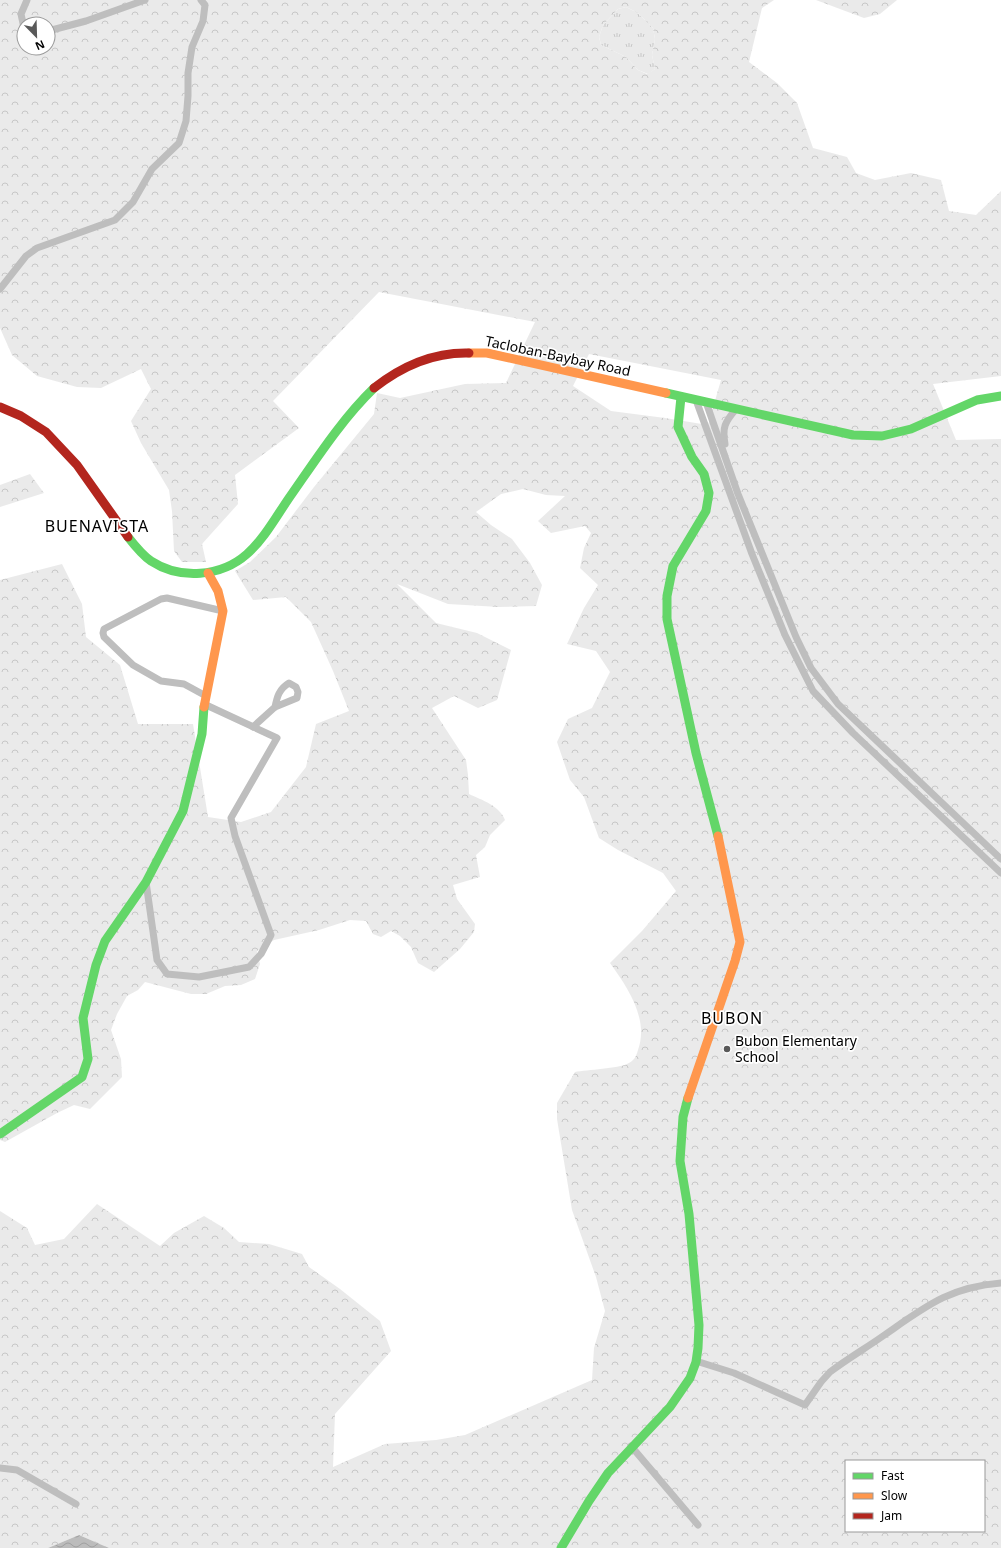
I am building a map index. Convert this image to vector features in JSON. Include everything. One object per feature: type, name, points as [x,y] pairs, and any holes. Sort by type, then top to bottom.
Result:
[{"type":"main road","name":"Tacloban-Baybay Road","points":[[0,407],[21,416],[46,432],[77,465],[130,540],[151,561],[178,573],[193,574],[208,573],[223,569],[236,563],[247,554],[267,531],[312,463],[353,412],[374,389],[399,371],[412,364],[440,355],[455,353],[487,353],[736,409],[852,434],[868,436],[882,436],[910,429],[977,400],[1001,396]]},
{"type":"main road","points":[[561,1548],[588,1502],[608,1473],[679,1395],[689,1378],[696,1361],[699,1343],[699,1325],[689,1214],[680,1161],[683,1117],[694,1079],[735,961],[740,942],[738,923],[716,824],[696,754],[667,618],[667,596],[673,566],[706,511],[709,494],[704,474],[692,457],[678,427],[681,397]]},
{"type":"main road","points":[[0,1134],[82,1077],[88,1059],[83,1018],[96,965],[105,941],[146,882],[183,811],[202,734],[205,700],[224,611],[222,598],[217,586],[208,573]]},
{"type":"street","points":[[21,16],[27,0]]},
{"type":"street","points":[[56,29],[86,21],[145,0]]},
{"type":"street","points":[[0,289],[26,256],[37,248],[115,220],[133,202],[152,169],[179,143],[186,121],[188,73],[192,47],[203,21],[205,5],[201,0]]},
{"type":"street","points":[[696,400],[752,554],[785,635],[813,691],[853,733],[1001,873]]},
{"type":"street","points":[[706,402],[738,494],[796,637],[811,668],[838,704],[1001,858]]},
{"type":"street","points":[[727,462],[723,432],[725,425],[736,409]]},
{"type":"street","points":[[731,496],[738,494]]},
{"type":"street","points":[[146,882],[157,960],[167,974],[199,977],[249,966],[261,954],[270,935],[235,836],[231,818],[277,738],[253,727],[205,700],[184,684],[161,681],[133,665],[104,637],[103,632],[104,629],[161,599],[167,598],[224,611]]},
{"type":"street","points":[[253,727],[275,707]]},
{"type":"street","points":[[696,1361],[734,1373],[804,1405],[830,1372],[932,1302],[973,1286],[1001,1283]]},
{"type":"street","points":[[631,1446],[698,1525]]},
{"type":"street","points":[[0,1468],[17,1470],[76,1504]]},
{"type":"green space","points":[[0,0],[774,0],[762,8],[749,62],[777,83],[797,103],[813,148],[847,157],[856,173],[875,180],[911,173],[941,180],[949,211],[976,215],[1001,191],[1001,376],[933,384],[956,440],[1001,439],[1001,1548],[109,1548],[79,1535],[48,1548],[0,1548],[0,1211],[27,1228],[35,1245],[64,1239],[97,1204],[160,1246],[174,1233],[204,1216],[224,1228],[239,1242],[269,1244],[302,1254],[309,1267],[340,1289],[380,1321],[391,1351],[335,1414],[333,1467],[385,1444],[436,1440],[465,1435],[592,1380],[594,1348],[605,1311],[596,1277],[572,1210],[557,1119],[557,1103],[575,1072],[610,1068],[627,1064],[635,1057],[641,1038],[639,1015],[630,993],[610,963],[642,931],[676,891],[663,873],[618,850],[599,838],[584,797],[570,780],[557,742],[568,719],[592,708],[610,672],[596,651],[567,644],[584,608],[598,585],[580,568],[584,548],[591,533],[585,526],[551,533],[538,521],[565,496],[546,495],[523,489],[501,494],[476,512],[491,525],[512,539],[530,563],[542,585],[536,606],[499,607],[448,604],[397,584],[436,623],[477,633],[511,650],[497,700],[478,708],[454,696],[432,708],[466,760],[469,794],[495,807],[503,815],[505,820],[490,835],[485,847],[476,855],[480,877],[453,885],[457,899],[475,924],[474,932],[460,949],[434,972],[418,963],[411,947],[400,936],[391,931],[381,937],[373,934],[366,921],[350,920],[319,930],[274,940],[257,951],[260,964],[255,979],[241,985],[225,986],[206,994],[191,994],[145,982],[138,990],[127,996],[117,1014],[111,1030],[121,1059],[122,1077],[90,1109],[74,1105],[5,1142],[0,1140],[0,580],[62,564],[82,604],[86,637],[120,665],[138,724],[193,724],[208,817],[241,822],[271,812],[306,767],[316,724],[349,711],[311,622],[286,597],[253,600],[235,571],[250,562],[276,537],[314,487],[374,414],[377,393],[400,398],[465,384],[506,383],[535,322],[379,292],[273,401],[299,428],[235,475],[238,504],[202,544],[206,562],[182,562],[174,551],[172,511],[169,490],[141,443],[131,421],[151,389],[141,369],[101,388],[77,387],[37,376],[12,355],[0,328]],"holes":[[[626,7],[638,13],[653,28],[655,39],[652,55],[655,69],[647,74],[638,70],[626,57],[601,45],[599,37],[603,25],[618,9]],[[589,354],[721,380],[708,425],[611,411],[573,386]]]},
{"type":"green space","points":[[816,0],[897,0],[880,14],[864,18]]},
{"type":"green space","points":[[626,7],[638,13],[653,28],[655,39],[652,55],[655,69],[648,74],[638,70],[626,57],[601,45],[599,37],[603,25],[618,9]]},
{"type":"green space","points":[[30,474],[44,493],[0,507],[0,485]]},
{"type":"water","points":[[79,1535],[109,1548],[48,1548]]},
{"type":"traffic: fast","points":[[128,537],[148,559],[162,567],[175,571],[200,573],[213,571],[237,562],[259,542],[329,441],[350,413],[374,388]]},
{"type":"traffic: fast","points":[[666,393],[853,435],[882,436],[911,429],[977,400],[1001,396]]},
{"type":"traffic: fast","points":[[681,397],[678,427],[692,457],[704,474],[709,493],[706,511],[673,566],[667,596],[667,619],[696,753],[718,836]]},
{"type":"traffic: fast","points":[[0,1134],[82,1077],[88,1059],[83,1018],[96,965],[105,941],[146,882],[183,811],[202,734],[204,707]]},
{"type":"traffic: fast","points":[[561,1548],[589,1501],[608,1473],[670,1407],[690,1378],[696,1362],[699,1325],[689,1214],[680,1161],[683,1117],[688,1098]]},
{"type":"traffic: slow","points":[[469,353],[487,353],[666,393]]},
{"type":"traffic: slow","points":[[204,707],[223,611],[218,591],[208,573]]},
{"type":"traffic: slow","points":[[688,1098],[735,961],[740,942],[718,836]]},
{"type":"traffic: jam","points":[[374,388],[396,373],[418,362],[443,355],[469,353]]},
{"type":"traffic: jam","points":[[0,407],[21,416],[46,432],[77,465],[128,537]]},
{"type":"place","name":"Bubon Elementary School","points":[[727,1049]]},
{"type":"district","name":"BUENAVISTA","points":[[97,526]]},
{"type":"district","name":"BUBON","points":[[732,1018]]}]
